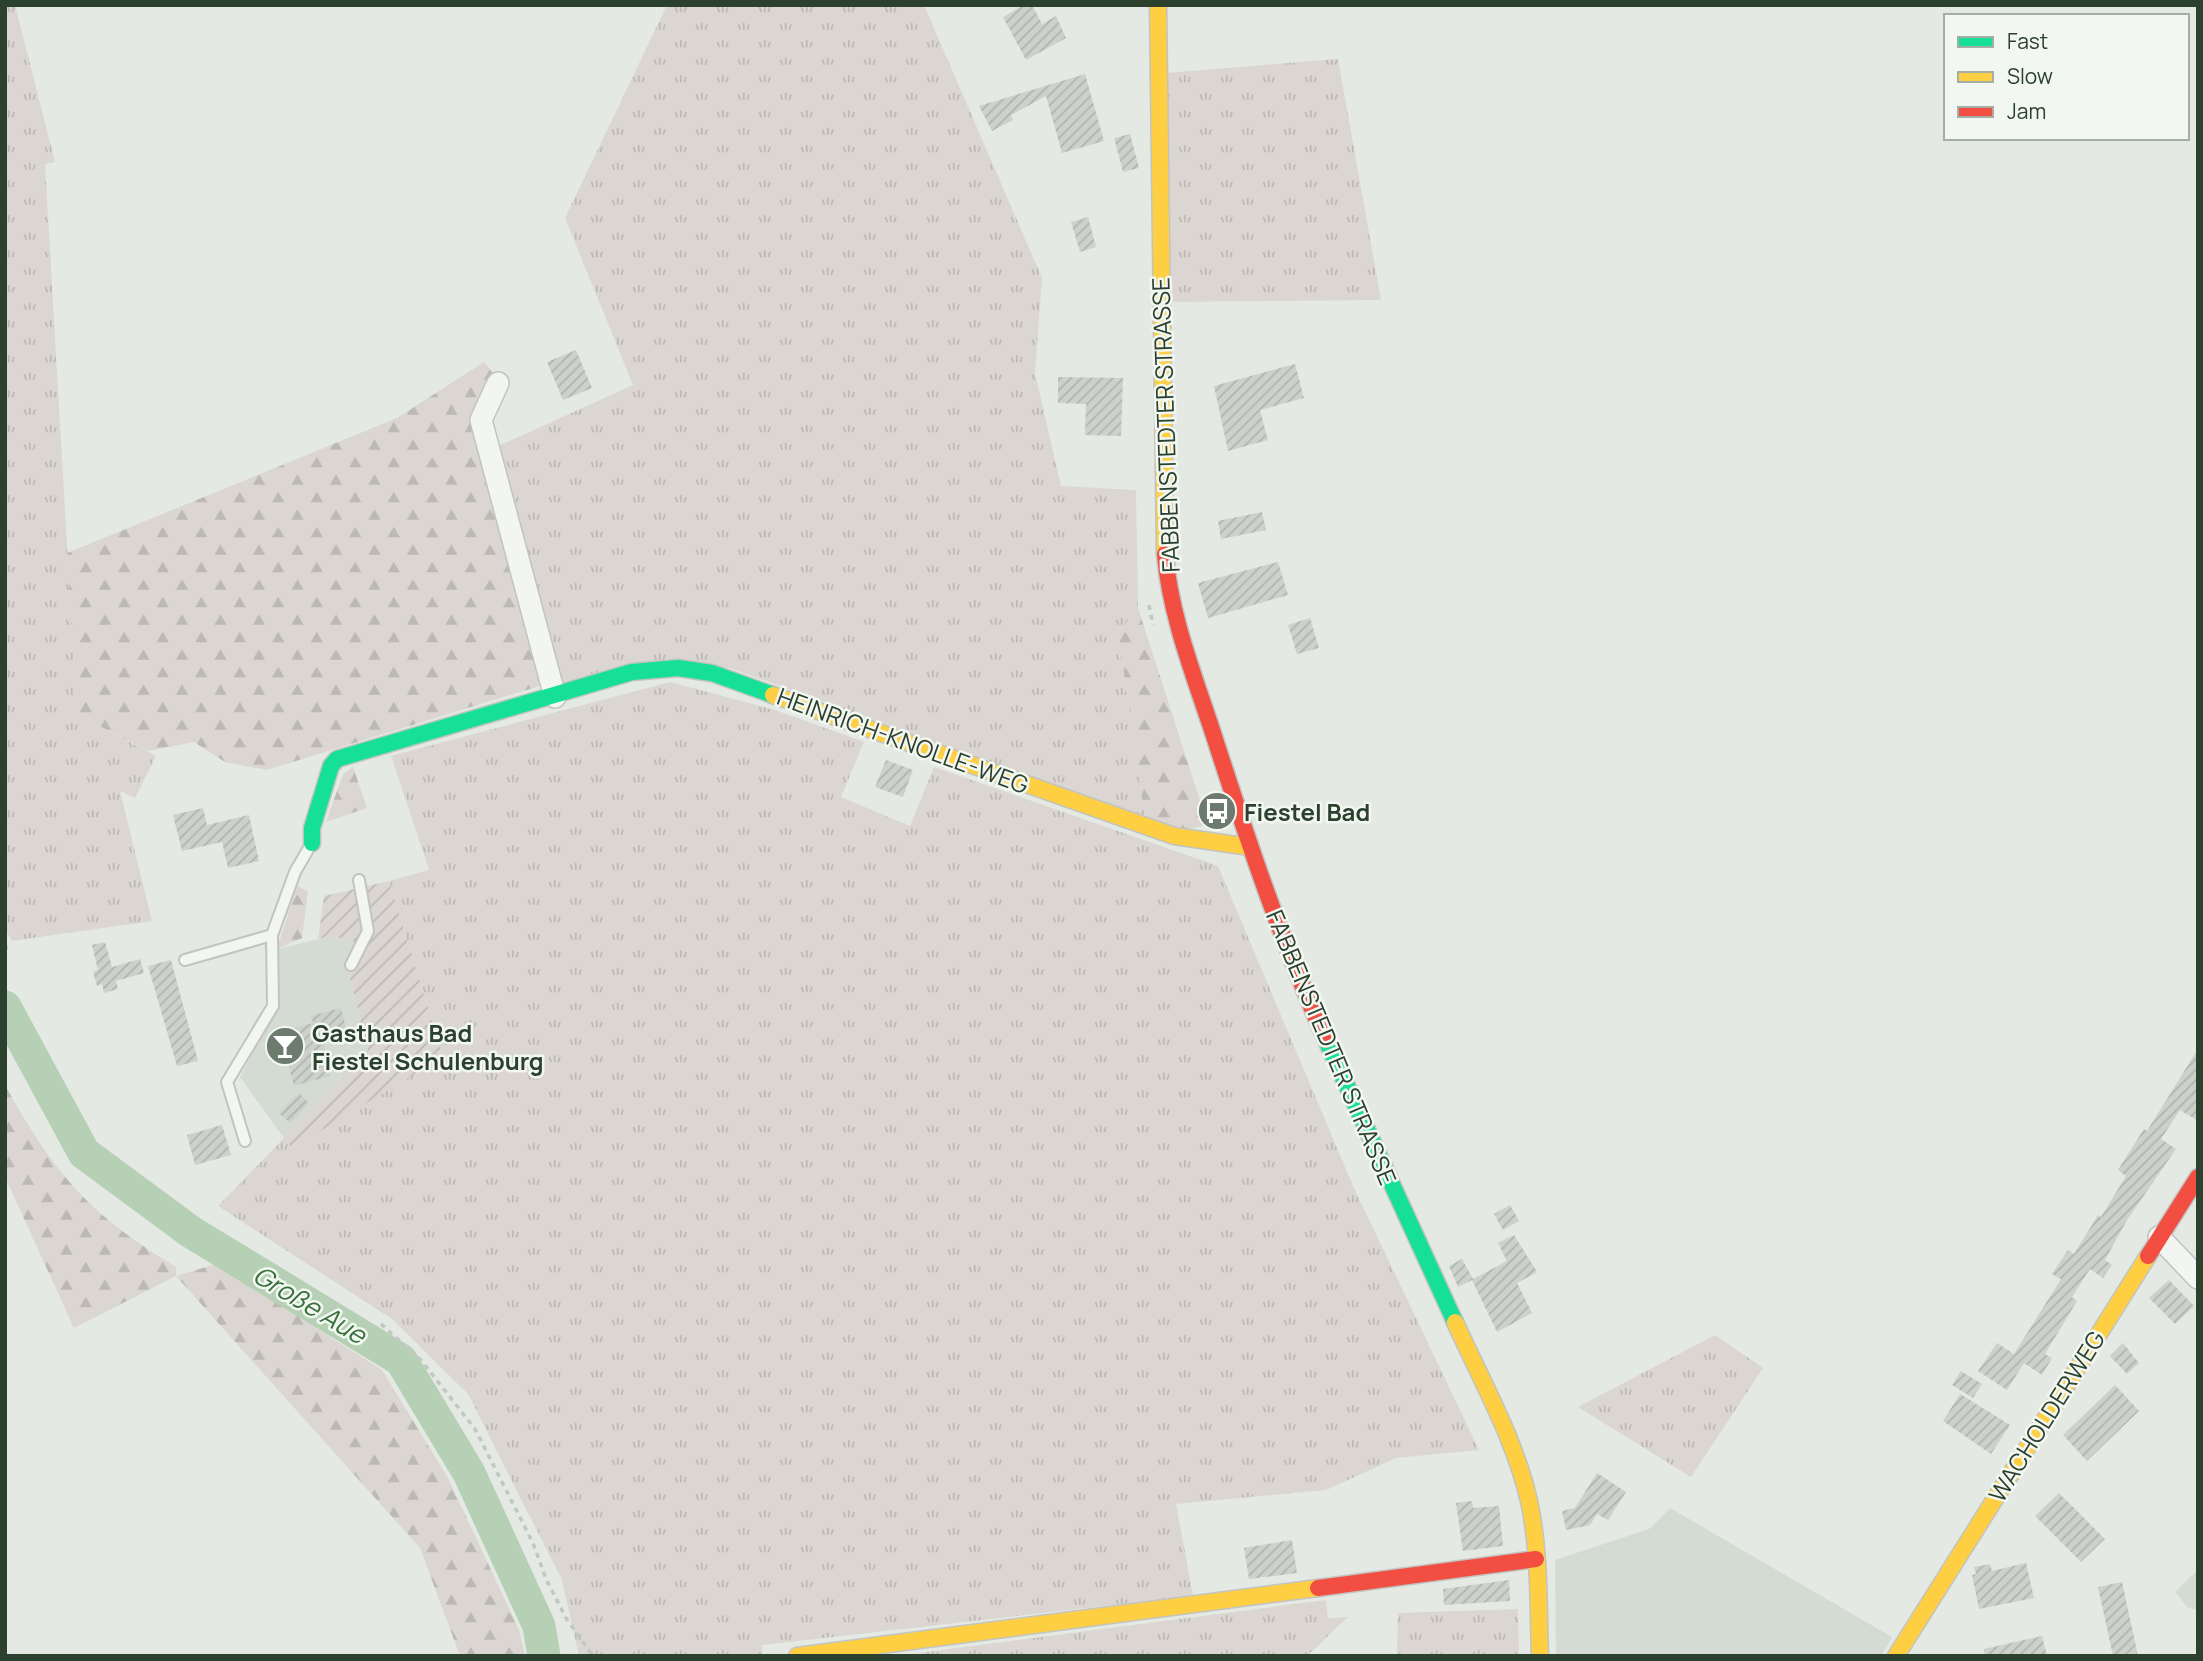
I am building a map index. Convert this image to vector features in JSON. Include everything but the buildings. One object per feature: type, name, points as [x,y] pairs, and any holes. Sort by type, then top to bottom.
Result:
[{"type":"street","name":"FABBENSTEDTER STRASSE","points":[[1158,5],[1164,558],[1182,638],[1250,847],[1298,978],[1512,1447],[1529,1501],[1536,1559],[1540,1656]]},
{"type":"street","points":[[498,383],[481,420],[555,697]]},
{"type":"street","name":"HEINRICH-KNOLLE-WEG","points":[[312,843],[312,828],[331,766],[337,759],[555,697],[632,672],[678,667],[712,673],[1174,836],[1250,847]]},
{"type":"street","name":"WACHOLDERWEG","points":[[1896,1656],[2198,1177]]},
{"type":"street","points":[[2160,1237],[2198,1278]]},
{"type":"street","points":[[797,1656],[1536,1559]]},
{"type":"lane","points":[[245,1141],[227,1082],[273,1006],[272,936],[295,872],[312,843]]},
{"type":"lane","points":[[351,965],[368,931],[359,880]]},
{"type":"lane","points":[[185,960],[272,936]]},
{"type":"path","points":[[382,1324],[421,1360],[475,1429],[533,1543],[546,1579],[566,1618],[593,1656]]},
{"type":"shaded area","points":[[331,936],[359,943],[346,963],[368,1050],[284,1138],[240,1077],[279,1004],[277,949]]},
{"type":"shaded area","points":[[1670,1508],[1892,1637],[1881,1656],[1556,1656],[1555,1560],[1649,1529]]},
{"type":"shaded area","points":[[2198,1570],[2198,1610],[2188,1608],[2175,1592]]},
{"type":"green space","points":[[5,5],[15,5],[55,162],[45,164],[75,683],[72,685],[82,717],[156,756],[135,798],[120,791],[152,921],[12,941],[5,929]]},
{"type":"green space","points":[[667,5],[924,5],[1042,278],[1035,373],[1061,486],[1136,490],[1138,608],[1118,633],[1145,818],[730,668],[558,684],[494,448],[633,385],[565,218]]},
{"type":"green space","points":[[1338,59],[1381,300],[1168,302],[1166,73]]},
{"type":"green space","points":[[484,362],[495,375],[477,417],[546,684],[267,770],[225,762],[194,742],[148,751],[82,717],[72,685],[75,683],[67,553],[397,418]]},
{"type":"green space","points":[[1138,608],[1208,825],[1182,830],[1145,818],[1118,633]]},
{"type":"green space","points":[[670,682],[775,710],[864,742],[841,797],[910,826],[934,767],[1218,866],[1353,1186],[1479,1450],[1396,1458],[1326,1490],[1176,1504],[1193,1596],[762,1645],[762,1656],[579,1656],[562,1580],[468,1394],[392,1319],[218,1206],[284,1138],[292,1147],[443,1057],[389,881],[429,870],[391,756]]},
{"type":"green space","points":[[353,767],[367,808],[326,822],[343,774]]},
{"type":"green space","points":[[389,881],[443,1057],[292,1148],[284,1138],[368,1050],[346,963],[359,943],[331,936],[318,939],[324,896]]},
{"type":"green space","points":[[297,886],[308,891],[302,938],[277,949]]},
{"type":"green space","points":[[5,1085],[40,1144],[76,1190],[119,1229],[176,1267],[176,1276],[74,1328],[5,1177]]},
{"type":"green space","points":[[216,1264],[382,1370],[448,1478],[519,1630],[525,1656],[460,1656],[420,1548],[176,1276]]},
{"type":"green space","points":[[1715,1335],[1763,1368],[1691,1477],[1578,1407]]},
{"type":"green space","points":[[1326,1600],[1328,1618],[1348,1617],[1307,1656],[921,1656],[919,1653]]},
{"type":"green space","points":[[1518,1609],[1519,1656],[1397,1656],[1398,1613]]},
{"type":"waterway","name":"Große Aue","points":[[5,1007],[84,1153],[191,1232],[401,1360],[469,1473],[539,1626],[544,1656]]},
{"type":"traffic: fast","points":[[312,843],[312,828],[331,766],[337,759],[632,672],[678,668],[712,673],[773,695]]},
{"type":"traffic: fast","points":[[1326,1040],[1455,1322]]},
{"type":"traffic: slow","points":[[1158,5],[1165,554]]},
{"type":"traffic: slow","points":[[773,695],[1174,836],[1250,847]]},
{"type":"traffic: slow","points":[[1896,1656],[2148,1256]]},
{"type":"traffic: slow","points":[[1455,1322],[1506,1432],[1529,1501],[1537,1559],[1540,1656]]},
{"type":"traffic: slow","points":[[797,1656],[1318,1588]]},
{"type":"traffic: jam","points":[[1165,554],[1172,599],[1190,665],[1264,887],[1326,1040]]},
{"type":"traffic: jam","points":[[2148,1256],[2198,1177]]},
{"type":"traffic: jam","points":[[1318,1588],[1536,1559]]},
{"type":"place","name":"Fiestel Bad","points":[[1217,811]]},
{"type":"place","name":"Gasthaus Bad Fiestel Schulenburg","points":[[285,1046]]}]
